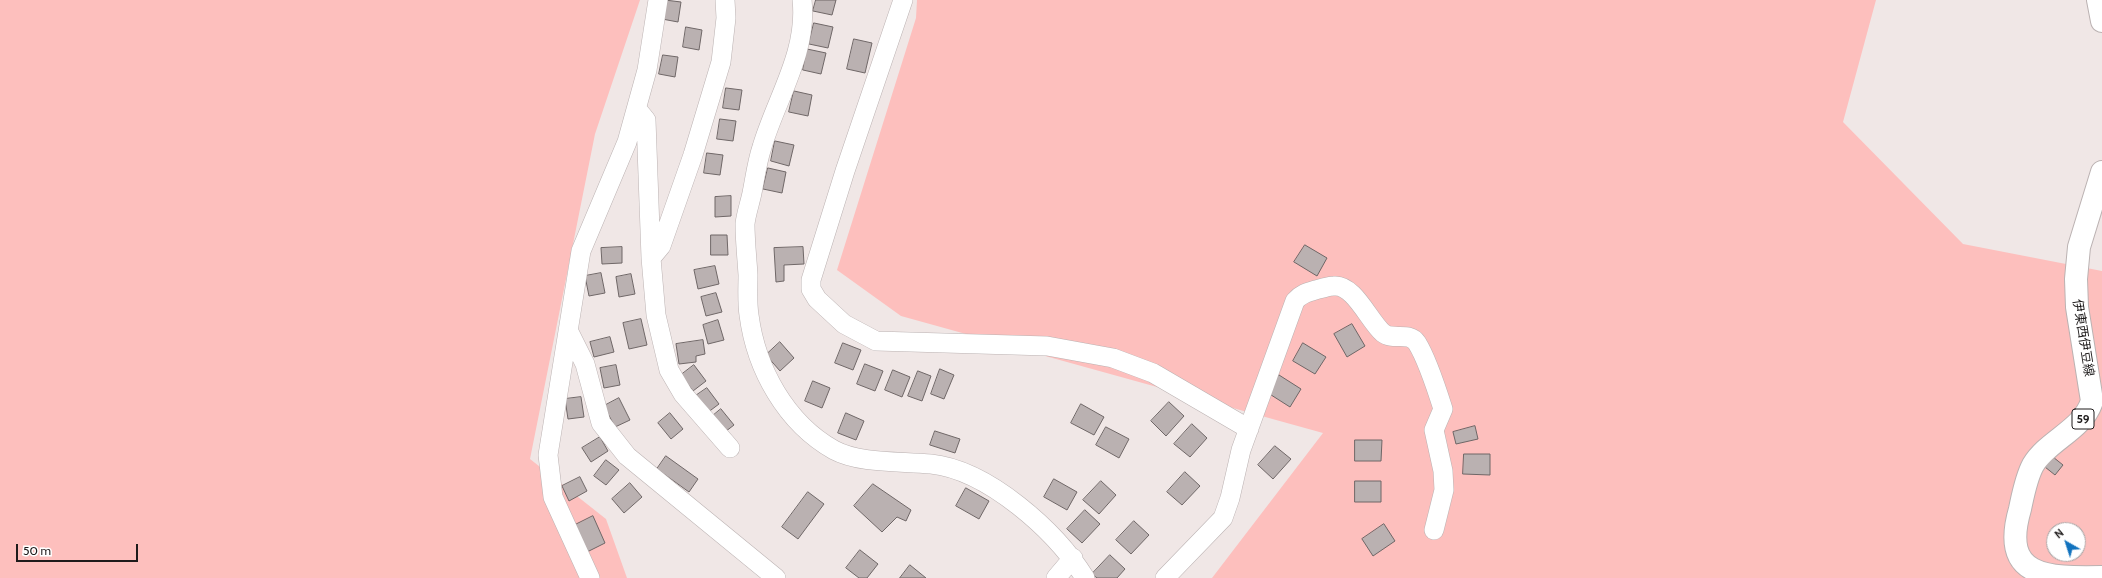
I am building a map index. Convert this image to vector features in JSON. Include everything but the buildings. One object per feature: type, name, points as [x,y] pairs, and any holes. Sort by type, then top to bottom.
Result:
[{"type":"main road","points":[[2098,0],[2102,21]]},
{"type":"main road","name":"伊東西伊豆線","points":[[2102,172],[2079,247],[2076,279],[2077,307],[2092,401],[2089,410],[2083,419],[2042,454],[2033,466],[2016,524],[2014,537],[2015,549],[2020,560],[2027,568],[2037,574],[2049,577],[2102,577]]},
{"type":"street","points":[[590,578],[553,497],[548,455],[558,384],[569,332],[582,251],[627,142],[637,109],[647,70],[658,0]]},
{"type":"street","points":[[651,258],[661,246],[693,155],[721,62],[726,18],[725,0]]},
{"type":"street","points":[[802,0],[804,12],[799,46],[761,147],[745,223],[749,315],[759,358],[773,390],[805,430],[833,449],[852,457],[934,465],[958,470],[1009,498],[1033,517],[1073,558],[1085,578]]},
{"type":"street","points":[[903,0],[845,171],[811,280],[811,289],[817,299],[844,324],[876,341],[1047,346],[1113,358],[1153,373],[1249,429]]},
{"type":"street","points":[[637,109],[646,120],[651,258],[656,315],[669,370],[683,394],[730,448]]},
{"type":"street","points":[[1165,578],[1223,518],[1230,498],[1241,450],[1295,301],[1300,295],[1335,285],[1347,289],[1383,333],[1393,338],[1406,336],[1413,339],[1441,403],[1443,409],[1434,430],[1443,471],[1444,490],[1434,530]]},
{"type":"street","points":[[569,332],[584,364],[602,423],[627,456],[776,578]]},
{"type":"street","points":[[1056,578],[1073,558]]},
{"type":"shaded area","points":[[0,0],[640,0],[595,134],[530,459],[606,519],[627,578],[0,578]]},
{"type":"shaded area","points":[[917,0],[1876,0],[1843,122],[1963,244],[2102,271],[2102,578],[1212,578],[1323,433],[901,316],[837,270],[916,18]]}]
